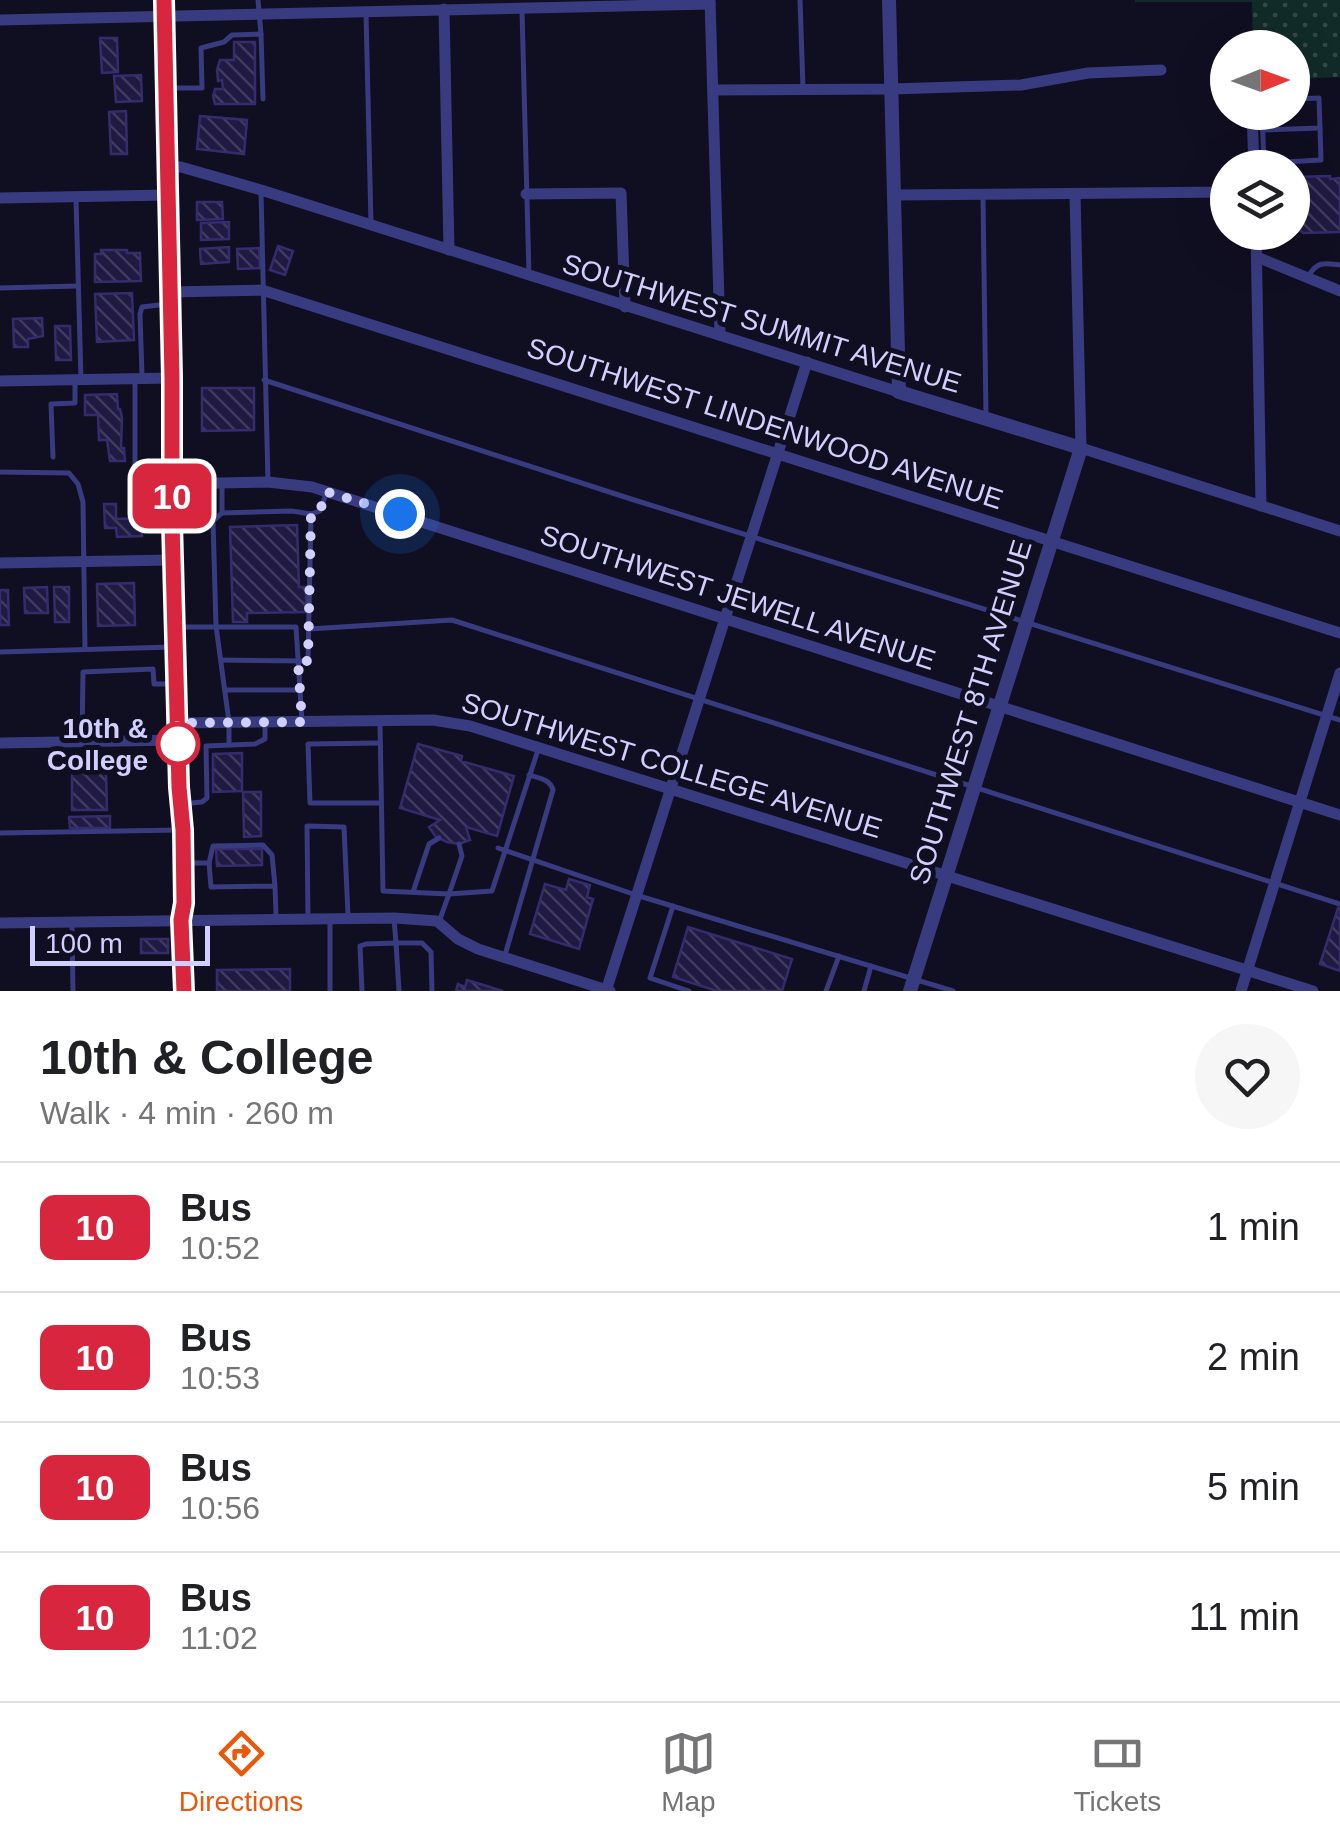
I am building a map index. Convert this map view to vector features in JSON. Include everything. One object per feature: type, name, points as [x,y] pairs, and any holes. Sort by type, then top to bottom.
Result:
[{"type":"main road","points":[[165,7],[184,991]]},
{"type":"street","points":[[889,0],[899,392]]},
{"type":"street","points":[[0,20],[165,7],[366,11],[710,2],[720,335]]},
{"type":"street","points":[[444,9],[449,250]]},
{"type":"street","points":[[713,90],[1021,86],[1088,72],[1161,70]]},
{"type":"street","name":"SOUTHWEST SUMMIT AVENUE","points":[[168,167],[182,167],[261,190],[1340,532]]},
{"type":"street","points":[[894,196],[1210,192]]},
{"type":"street","points":[[526,194],[621,194],[625,307]]},
{"type":"street","points":[[1075,194],[1081,448]]},
{"type":"street","points":[[0,198],[168,195]]},
{"type":"street","points":[[1257,250],[1261,506]]},
{"type":"street","points":[[1257,257],[1340,291]]},
{"type":"street","name":"SOUTHWEST LINDENWOOD AVENUE","points":[[170,298],[262,290],[1340,633]]},
{"type":"street","points":[[0,923],[431,919],[478,950],[608,991],[807,362]]},
{"type":"street","points":[[0,381],[172,378]]},
{"type":"street","name":"SOUTHWEST 8TH AVENUE","points":[[912,985],[1081,448]]},
{"type":"street","name":"SOUTHWEST JEWELL AVENUE","points":[[172,478],[302,485],[327,492],[1340,815]]},
{"type":"street","points":[[0,563],[173,560]]},
{"type":"street","points":[[1241,991],[1340,673]]},
{"type":"street","name":"SOUTHWEST COLLEGE AVENUE","points":[[0,743],[82,742],[230,722],[447,722],[470,726],[1312,991]]},
{"type":"lane","points":[[800,0],[802,88]]},
{"type":"lane","points":[[259,6],[263,99]]},
{"type":"lane","points":[[522,8],[528,276]]},
{"type":"lane","points":[[366,11],[371,226]]},
{"type":"lane","points":[[166,88],[202,88],[201,48],[224,42],[232,35],[261,34]]},
{"type":"lane","points":[[1310,98],[1319,98],[1322,160],[1310,161]]},
{"type":"lane","points":[[1310,128],[1320,128]]},
{"type":"lane","points":[[1259,150],[1262,130]]},
{"type":"lane","points":[[261,190],[268,482]]},
{"type":"lane","points":[[984,195],[986,420]]},
{"type":"lane","points":[[53,457],[51,404],[75,402],[78,379],[76,197]]},
{"type":"lane","points":[[1308,278],[1315,266],[1340,265]]},
{"type":"lane","points":[[0,288],[78,286]]},
{"type":"lane","points":[[170,298],[142,306],[140,314],[135,473],[172,478]]},
{"type":"lane","points":[[264,380],[1340,720]]},
{"type":"lane","points":[[0,472],[70,473],[78,484],[83,502],[85,649]]},
{"type":"lane","points":[[222,483],[222,513]]},
{"type":"lane","points":[[172,522],[214,521],[222,513],[292,510],[311,514],[320,510],[327,492]]},
{"type":"lane","points":[[221,660],[308,661],[311,514]]},
{"type":"lane","points":[[214,521],[216,626],[230,722],[229,745]]},
{"type":"lane","points":[[309,629],[452,620],[1340,904]]},
{"type":"lane","points":[[174,627],[296,627],[302,722]]},
{"type":"lane","points":[[0,652],[175,647]]},
{"type":"lane","points":[[82,742],[83,672],[153,670],[154,684],[176,683]]},
{"type":"lane","points":[[225,690],[301,690]]},
{"type":"lane","points":[[380,721],[383,891],[492,891],[502,849],[538,747]]},
{"type":"lane","points":[[181,804],[207,798],[206,746],[255,744],[265,738],[265,722]]},
{"type":"lane","points":[[380,743],[308,744],[310,803],[381,803]]},
{"type":"lane","points":[[504,958],[554,790],[546,780],[530,775]]},
{"type":"lane","points":[[308,919],[307,826],[344,827],[348,918]]},
{"type":"lane","points":[[0,833],[183,830]]},
{"type":"lane","points":[[413,893],[429,844],[439,838]]},
{"type":"lane","points":[[439,922],[462,856],[460,844]]},
{"type":"lane","points":[[276,886],[211,887],[209,864],[214,846],[262,845],[272,855],[276,886],[276,919]]},
{"type":"lane","points":[[502,849],[872,966],[912,985],[953,991]]},
{"type":"lane","points":[[183,863],[209,864]]},
{"type":"lane","points":[[673,906],[650,978],[662,987],[689,991]]},
{"type":"lane","points":[[394,918],[399,991]]},
{"type":"lane","points":[[330,919],[330,991]]},
{"type":"lane","points":[[72,922],[73,991]]},
{"type":"lane","points":[[362,991],[360,946],[422,943],[431,952],[432,991]]},
{"type":"lane","points":[[826,991],[839,956]]},
{"type":"lane","points":[[864,991],[872,966]]},
{"type":"green space","points":[[1340,0],[1340,77],[1310,78],[1310,30],[1253,30],[1252,2],[1135,2]]},
{"type":"building","points":[[100,38],[117,38],[118,72],[102,73]]},
{"type":"building","points":[[234,42],[255,42],[255,104],[215,104],[215,89],[223,89],[222,80],[218,81],[220,60],[234,60]]},
{"type":"building","points":[[141,75],[142,101],[116,102],[114,76]]},
{"type":"building","points":[[126,111],[127,154],[111,154],[109,112]]},
{"type":"building","points":[[200,116],[247,120],[244,154],[197,149]]},
{"type":"building","points":[[1310,177],[1340,178],[1340,232],[1310,233]]},
{"type":"building","points":[[197,202],[222,202],[223,219],[197,220]]},
{"type":"building","points":[[229,222],[229,239],[201,240],[201,223]]},
{"type":"building","points":[[278,246],[293,251],[285,275],[270,270]]},
{"type":"building","points":[[229,247],[229,262],[201,264],[200,249]]},
{"type":"building","points":[[259,248],[260,268],[238,269],[237,249]]},
{"type":"building","points":[[101,250],[140,253],[141,281],[95,282],[95,254],[101,254]]},
{"type":"building","points":[[132,293],[134,340],[97,342],[95,294]]},
{"type":"building","points":[[42,318],[43,336],[28,339],[28,347],[14,347],[13,319]]},
{"type":"building","points":[[55,326],[70,326],[71,360],[56,360]]},
{"type":"building","points":[[202,388],[254,388],[254,430],[202,431]]},
{"type":"building","points":[[117,394],[125,461],[110,461],[107,440],[99,440],[98,415],[85,415],[85,395]]},
{"type":"building","points":[[104,504],[116,504],[116,519],[141,518],[142,536],[117,537],[116,528],[105,528]]},
{"type":"building","points":[[297,525],[299,587],[306,587],[306,612],[247,613],[247,622],[233,622],[230,527]]},
{"type":"building","points":[[134,583],[135,625],[98,626],[97,584]]},
{"type":"building","points":[[47,587],[48,613],[25,613],[24,588]]},
{"type":"building","points":[[54,587],[69,587],[69,622],[55,622]]},
{"type":"building","points":[[0,590],[8,590],[9,625],[0,625]]},
{"type":"building","points":[[418,744],[514,776],[497,836],[466,827],[470,840],[459,844],[447,842],[436,837],[429,827],[440,820],[400,808]]},
{"type":"building","points":[[242,753],[242,791],[213,792],[213,754]]},
{"type":"building","points":[[72,771],[106,771],[107,810],[72,810]]},
{"type":"building","points":[[243,792],[261,792],[261,836],[244,837]]},
{"type":"building","points":[[110,816],[110,828],[70,828],[69,817]]},
{"type":"building","points":[[216,849],[262,849],[262,865],[217,866]]},
{"type":"building","points":[[569,879],[590,885],[587,897],[593,899],[579,949],[530,934],[545,884],[566,890]]},
{"type":"building","points":[[1340,909],[1340,971],[1320,964]]},
{"type":"building","points":[[688,927],[792,959],[782,991],[717,991],[673,977]]},
{"type":"building","points":[[141,939],[168,939],[168,953],[141,953]]},
{"type":"building","points":[[290,969],[290,991],[217,991],[217,970]]},
{"type":"building","points":[[467,980],[503,991],[456,991],[458,984],[465,987]]},
{"type":"bus line","name":"10","points":[[164,0],[184,991]]},
{"type":"place","name":"10th & College","points":[[178,744]]},
{"type":"route","points":[[178,744],[177,723],[302,722],[298,661],[308,661],[311,514],[320,510],[327,492],[400,514]]}]
